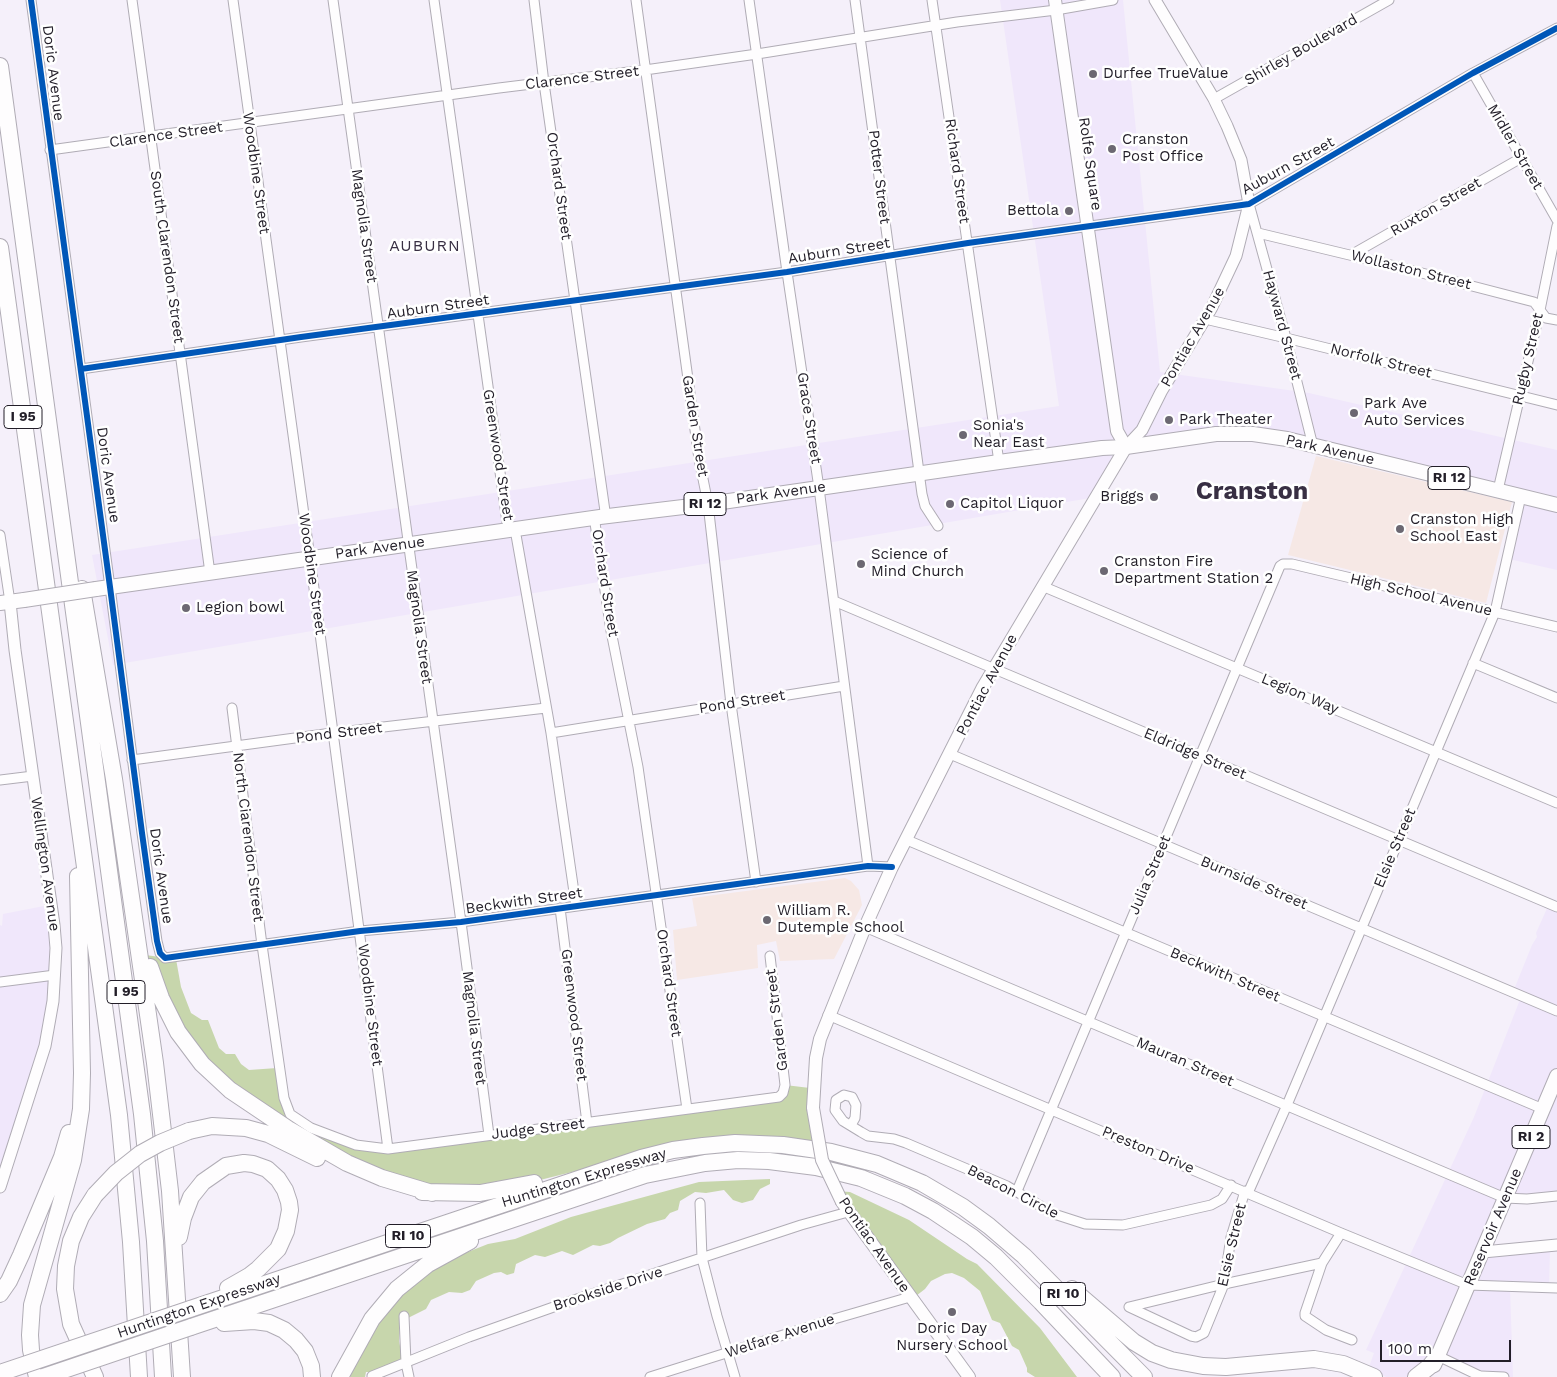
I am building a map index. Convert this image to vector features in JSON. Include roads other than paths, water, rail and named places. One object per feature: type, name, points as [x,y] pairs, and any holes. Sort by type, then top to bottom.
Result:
[{"type":"highway","name":"I 95","points":[[0,66],[142,1114],[155,1241],[163,1377]]},
{"type":"highway","name":"I 95","points":[[0,248],[122,1146],[133,1265],[139,1377]]},
{"type":"highway","points":[[41,371],[92,646],[114,779],[155,1063],[168,1167],[175,1259],[185,1323],[190,1377]]},
{"type":"highway","points":[[114,779],[150,969],[166,1011],[190,1049],[211,1074],[240,1098],[314,1145],[370,1174],[432,1192]]},
{"type":"highway","points":[[37,1377],[32,1357],[30,1335],[32,1305],[70,1175],[77,1144],[82,1092],[78,817]]},
{"type":"highway","points":[[4,1288],[56,1172],[67,1141],[74,1108],[80,1050]]},
{"type":"highway","points":[[95,1377],[71,1324],[65,1289],[66,1266],[71,1241],[81,1217],[96,1195],[116,1173],[140,1154],[167,1139],[188,1131],[223,1126],[257,1130],[280,1139],[367,1181],[398,1189],[464,1194],[496,1191],[626,1163]]},
{"type":"highway","name":"Huntington Expressway","points":[[190,1307],[664,1152],[704,1146],[752,1143],[800,1146],[847,1155],[892,1169],[935,1190],[976,1216],[1024,1256],[1144,1377]]},
{"type":"highway","name":"Huntington Expressway","points":[[43,1377],[185,1323],[583,1194],[659,1171],[738,1160],[801,1164],[831,1170],[869,1181],[919,1203],[972,1237],[1018,1279],[1112,1377]]},
{"type":"highway","points":[[175,1259],[183,1218],[191,1197],[210,1176],[226,1166],[244,1163],[267,1169],[282,1184],[290,1210],[286,1231],[278,1249],[249,1276],[190,1307],[185,1323],[182,1377]]},
{"type":"highway","points":[[340,1377],[364,1331],[380,1308],[397,1289],[428,1264],[466,1242],[583,1194]]},
{"type":"highway","points":[[976,1216],[1029,1251],[1126,1336],[1142,1348],[1161,1357],[1181,1363],[1214,1367],[1303,1359],[1325,1360],[1352,1367],[1374,1377]]},
{"type":"highway","points":[[185,1323],[246,1320],[277,1326],[290,1334],[301,1345],[308,1358],[312,1377]]},
{"type":"highway","name":"Huntington Expressway","points":[[0,1373],[53,1355],[185,1323]]},
{"type":"highway","points":[[347,1377],[364,1331]]},
{"type":"highway","points":[[0,1366],[53,1355]]},
{"type":"highway","points":[[1416,1377],[1438,1356]]},
{"type":"main road","name":"Rolfe Square","points":[[1055,5],[1117,431],[1126,447]]},
{"type":"main road","name":"Park Avenue","points":[[5,602],[600,516],[708,504],[999,462],[1216,434],[1239,433],[1286,439],[1557,505]]},
{"type":"main road","name":"Pontiac Avenue","points":[[969,1377],[845,1207],[822,1160],[813,1108],[816,1058],[828,1016],[892,867],[983,687],[1126,447]]},
{"type":"main road","name":"Reservoir Avenue","points":[[1428,1377],[1557,1076]]},
{"type":"street","name":"Doric Avenue","points":[[31,0],[132,760],[160,953]]},
{"type":"street","name":"South Clarendon Street","points":[[132,0],[182,354],[210,573]]},
{"type":"street","name":"Woodbine Street","points":[[233,0],[310,558],[388,1149]]},
{"type":"street","name":"Magnolia Street","points":[[333,0],[489,1135]]},
{"type":"street","name":"Greenwood Street","points":[[434,0],[507,522],[516,535],[551,733],[576,906]]},
{"type":"street","name":"Orchard Street","points":[[534,0],[544,83],[605,510],[595,523],[611,631],[638,768],[645,824],[658,896],[687,1109]]},
{"type":"street","name":"Garden Street","points":[[636,0],[699,459],[708,504],[731,704],[756,882]]},
{"type":"street","name":"Grace Street","points":[[749,0],[787,272],[820,488],[868,866]]},
{"type":"street","name":"Potter Street","points":[[854,0],[888,256],[925,506],[938,526]]},
{"type":"street","name":"Richard Street","points":[[932,0],[999,462]]},
{"type":"street","name":"Clarence Street","points":[[50,150],[646,70],[757,54],[1055,5],[1113,0]]},
{"type":"street","name":"Pontiac Avenue","points":[[1126,447],[1142,430],[1161,392],[1205,320],[1236,256],[1249,204],[1238,152],[1214,99],[1156,0]]},
{"type":"street","name":"Shirley Boulevard","points":[[1214,99],[1389,0]]},
{"type":"street","name":"Auburn Street","points":[[81,370],[280,340],[787,272],[968,243],[1249,204],[1473,73],[1557,28]]},
{"type":"street","name":"Midler Street","points":[[1473,73],[1557,220]]},
{"type":"street","name":"Ruxton Street","points":[[1351,255],[1521,158]]},
{"type":"street","name":"Hayward Street","points":[[1249,204],[1286,338],[1313,446]]},
{"type":"street","name":"Rugby Street","points":[[1498,490],[1556,240],[1557,226]]},
{"type":"street","name":"Wollaston Street","points":[[1258,233],[1534,302],[1546,318],[1557,320]]},
{"type":"street","name":"Norfolk Street","points":[[1205,320],[1286,338],[1557,405]]},
{"type":"street","name":"Elsie Street","points":[[1224,1284],[1130,1307],[1196,1337],[1204,1333],[1224,1284],[1231,1238],[1246,1192],[1287,1105],[1495,612],[1521,496]]},
{"type":"street","name":"Wellington Avenue","points":[[0,535],[5,602],[33,776],[54,925],[55,975],[53,1001],[45,1046],[1,1182]]},
{"type":"street","name":"High School Avenue","points":[[1286,563],[1557,627]]},
{"type":"street","name":"Julia Street","points":[[1016,1191],[1278,569],[1282,564],[1286,563]]},
{"type":"street","name":"Legion Way","points":[[1042,586],[1557,803]]},
{"type":"street","name":"Eldridge Street","points":[[834,601],[1557,907]]},
{"type":"street","points":[[1473,663],[1557,698]]},
{"type":"street","name":"Pond Street","points":[[551,733],[844,686]]},
{"type":"street","name":"North Ciarendon Street","points":[[232,708],[262,945],[284,1098],[290,1114]]},
{"type":"street","name":"Pond Street","points":[[132,760],[332,733],[546,708]]},
{"type":"street","name":"Burnside Street","points":[[950,754],[1557,1011]]},
{"type":"street","points":[[0,780],[33,776]]},
{"type":"street","name":"Beckwith Street","points":[[907,840],[1543,1109]]},
{"type":"street","name":"Beckwith Street","points":[[160,953],[165,958],[360,931],[461,922],[868,866],[892,867]]},
{"type":"street","name":"Greenwood Street","points":[[560,908],[587,1123]]},
{"type":"street","name":"Mauran Street","points":[[865,927],[1506,1198]]},
{"type":"street","name":"Garden Street","points":[[770,956],[785,1085]]},
{"type":"street","points":[[0,982],[55,975]]},
{"type":"street","name":"Preston Drive","points":[[828,1016],[1468,1285]]},
{"type":"street","name":"Judge Street","points":[[290,1114],[311,1128],[336,1138],[356,1145],[388,1149],[779,1097],[783,1094],[785,1085]]},
{"type":"street","name":"Beacon Circle","points":[[851,1125],[868,1136],[902,1142],[1016,1191],[1046,1210],[1067,1220],[1091,1225],[1110,1226],[1136,1222],[1211,1206],[1222,1199],[1231,1185]]},
{"type":"street","points":[[1506,1198],[1527,1199],[1557,1196]]},
{"type":"street","points":[[700,1203],[702,1258],[736,1377]]},
{"type":"street","name":"Brookside Drive","points":[[372,1376],[469,1337],[801,1225],[845,1207]]},
{"type":"street","points":[[1341,1233],[1322,1263],[1305,1308],[1305,1316],[1326,1330],[1352,1340]]},
{"type":"street","points":[[1483,1252],[1557,1245]]},
{"type":"street","points":[[1224,1284],[1322,1263]]},
{"type":"street","points":[[1468,1285],[1557,1288]]},
{"type":"street","name":"Welfare Avenue","points":[[650,1377],[910,1297]]},
{"type":"street","points":[[404,1316],[406,1363],[409,1377]]},
{"type":"street","points":[[1438,1356],[1481,1377],[1504,1377]]},
{"type":"place","name":"Durfee TrueValue","points":[[1093,74]]},
{"type":"place","name":"Cranston Post Office","points":[[1112,149]]},
{"type":"place","name":"Bettola","points":[[1069,211]]},
{"type":"place","name":"Park Ave Auto Services","points":[[1354,413]]},
{"type":"place","name":"Park Theater","points":[[1169,420]]},
{"type":"place","name":"Sonia's Near East","points":[[963,435]]},
{"type":"place","name":"Briggs","points":[[1154,497]]},
{"type":"place","name":"Capitol Liquor","points":[[950,504]]},
{"type":"place","name":"Cranston High School East","points":[[1400,529]]},
{"type":"place","name":"Science of Mind Church","points":[[861,564]]},
{"type":"place","name":"Cranston Fire Department Station 2","points":[[1104,571]]},
{"type":"place","name":"Legion bowl","points":[[186,608]]},
{"type":"place","name":"William R. Dutemple School","points":[[767,920]]},
{"type":"place","name":"Doric Day Nursery School","points":[[952,1312]]},
{"type":"district","name":"AUBURN","points":[[425,246]]},
{"type":"district","name":"Cranston","points":[[1252,492]]}]
